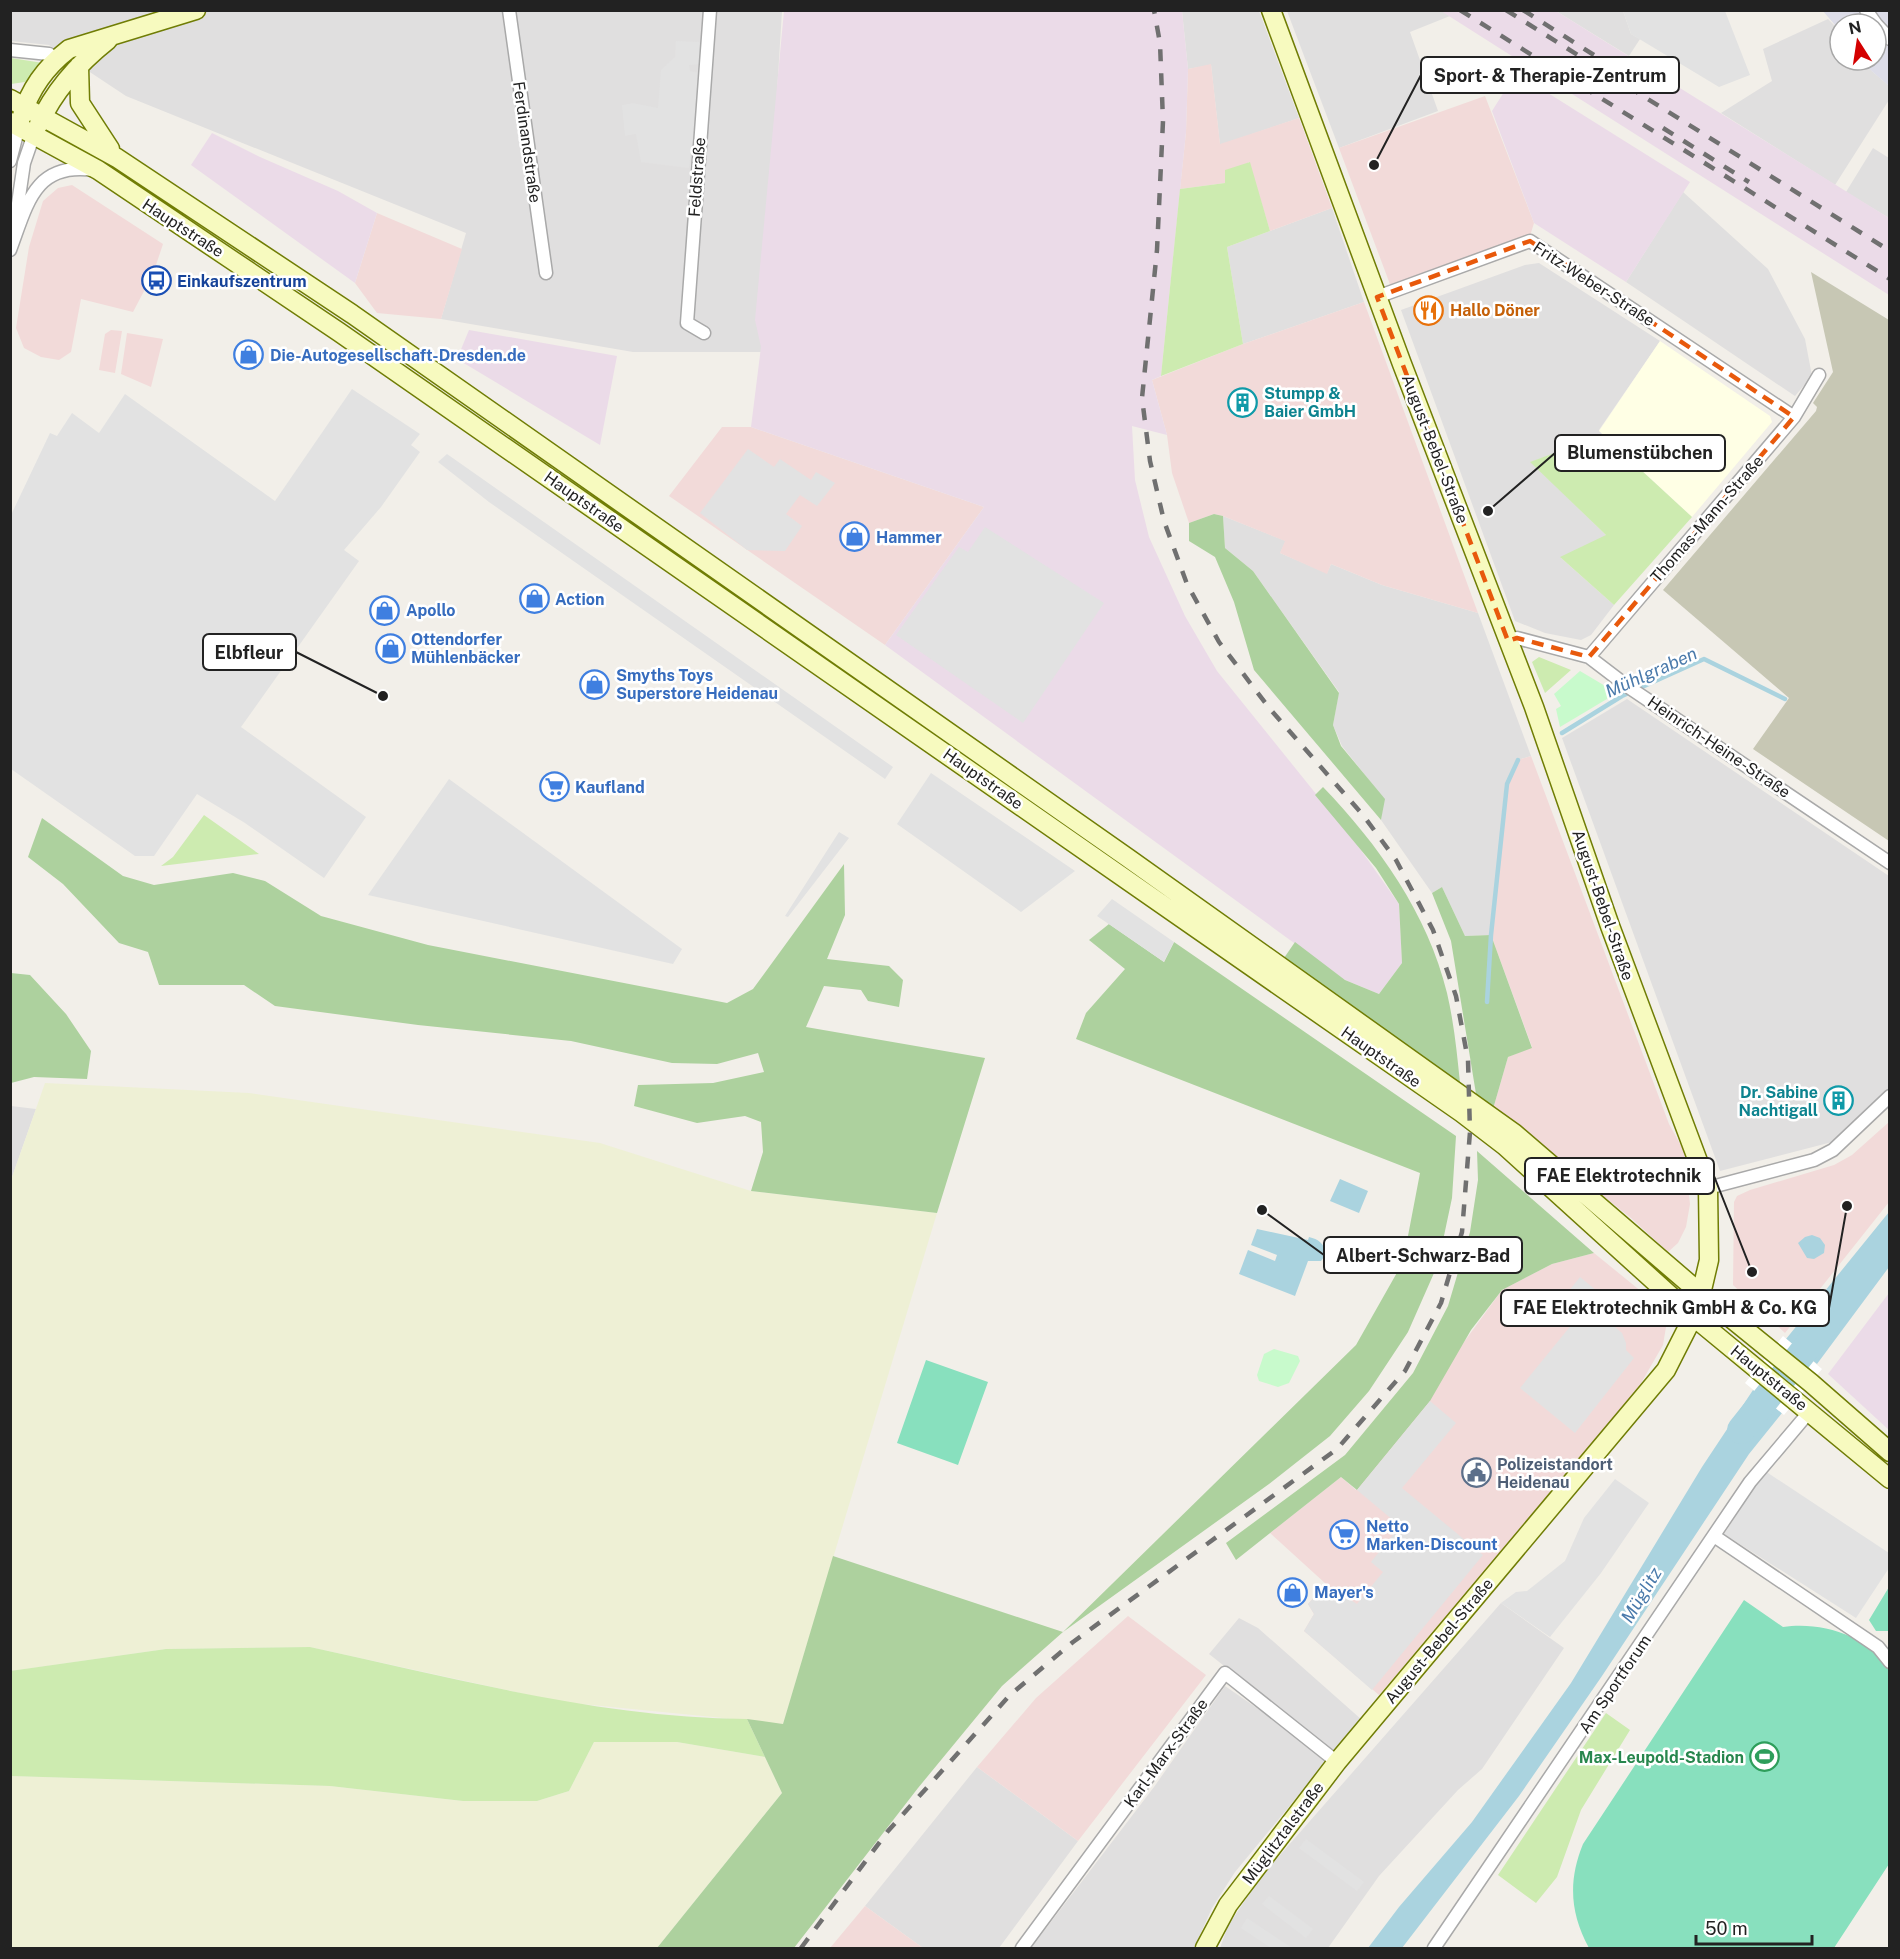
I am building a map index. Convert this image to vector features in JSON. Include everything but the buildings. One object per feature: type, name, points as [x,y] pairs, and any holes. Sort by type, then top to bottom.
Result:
[{"type":"main road","points":[[113,35],[79,66],[52,98],[43,116],[21,127],[18,102],[56,59],[69,49],[113,35],[159,16],[196,10]]},
{"type":"main road","name":"August-Bebel-Straße","points":[[1271,10],[1377,297],[1534,707],[1610,927],[1708,1188],[1709,1260],[1695,1317],[1666,1370],[1370,1724]]},
{"type":"main road","points":[[79,66],[80,103],[86,117],[117,158]]},
{"type":"main road","name":"Hauptstraße","points":[[18,102],[117,158],[352,314],[1514,1133],[1890,1452]]},
{"type":"main road","name":"Hauptstraße","points":[[21,127],[98,170],[339,332],[1462,1113],[1505,1146],[1695,1317],[1890,1479]]},
{"type":"main road","name":"Müglitztalstraße","points":[[1205,1948],[1228,1905],[1337,1762],[1370,1724]]},
{"type":"street","name":"Ferdinandstraße","points":[[509,10],[546,273]]},
{"type":"street","name":"Feldstraße","points":[[704,333],[687,323],[710,10]]},
{"type":"street","points":[[10,50],[49,54],[56,59]]},
{"type":"street","points":[[10,161],[21,127]]},
{"type":"street","points":[[10,249],[24,163],[21,127]]},
{"type":"street","points":[[10,249],[27,205],[44,179],[64,170],[98,170]]},
{"type":"street","name":"Fritz-Weber-Straße","points":[[1377,297],[1530,241],[1794,417]]},
{"type":"street","name":"Thomas-Mann-Straße","points":[[1589,657],[1794,417],[1819,375]]},
{"type":"street","name":"Heinrich-Heine-Straße","points":[[1508,641],[1517,638],[1589,657],[1627,686],[1890,863]]},
{"type":"street","points":[[1708,1188],[1814,1160],[1833,1150],[1890,1096]]},
{"type":"street","name":"Am Sportforum","points":[[1434,1948],[1802,1407]]},
{"type":"street","points":[[1714,1536],[1878,1647],[1890,1662]]},
{"type":"street","name":"Karl-Marx-Straße","points":[[1022,1948],[1225,1673],[1337,1762]]},
{"type":"highlighted area","points":[[1530,241],[1794,417],[1589,657],[1517,638],[1508,641],[1377,297]]},
{"type":"shaded area","points":[[1441,10],[1450,16],[1410,32],[1438,111],[1339,148],[1287,11]]},
{"type":"shaded area","points":[[10,11],[782,11],[761,352],[633,352],[441,319],[466,233],[126,96],[49,45],[11,41]]},
{"type":"shaded area","points":[[784,11],[1182,11],[1188,69],[1186,132],[1161,376],[1152,380],[1167,435],[1132,426],[1135,480],[1149,537],[1185,616],[1217,671],[1358,846],[1399,904],[1402,963],[1379,994],[1345,980],[885,645],[984,507],[751,427],[761,347],[755,320]]},
{"type":"shaded area","points":[[1182,11],[1259,11],[1299,118],[1220,145],[1211,65],[1188,69]]},
{"type":"shaded area","points":[[1441,11],[1556,11],[1889,218],[1889,295]]},
{"type":"shaded area","points":[[1556,11],[1623,11],[1631,34],[1640,39],[1629,56]]},
{"type":"shaded area","points":[[1623,11],[1725,11],[1750,75],[1719,87],[1631,34]]},
{"type":"shaded area","points":[[1823,11],[1889,11],[1889,86],[1873,72],[1888,72],[1888,12],[1828,12],[1828,17]]},
{"type":"shaded area","points":[[1828,19],[1828,72],[1873,72],[1889,86],[1889,100],[1835,185],[1721,113],[1772,81],[1763,49]]},
{"type":"shaded area","points":[[676,41],[699,42],[701,64],[689,65],[690,71],[700,73],[689,168],[641,162],[636,134],[625,136],[622,105],[633,103],[658,108],[661,70],[675,57]]},
{"type":"shaded area","points":[[1211,64],[1220,144],[1299,118],[1332,208],[1270,231],[1249,162],[1225,183],[1180,189],[1186,132],[1188,69]]},
{"type":"shaded area","points":[[1516,73],[1690,182],[1626,282],[1534,223],[1492,111]]},
{"type":"shaded area","points":[[1485,96],[1534,223],[1530,236],[1391,287],[1339,148]]},
{"type":"shaded area","points":[[212,133],[338,191],[377,213],[355,283],[191,165]]},
{"type":"shaded area","points":[[1873,148],[1889,158],[1889,218],[1846,192]]},
{"type":"shaded area","points":[[72,185],[163,244],[153,274],[133,312],[81,299],[71,352],[59,360],[41,357],[24,348],[16,328],[29,247],[43,201],[58,188]]},
{"type":"shaded area","points":[[1683,192],[1768,269],[1805,339],[1812,376],[1795,396],[1626,282]]},
{"type":"shaded area","points":[[1332,208],[1364,302],[1243,344],[1227,247]]},
{"type":"shaded area","points":[[377,213],[462,249],[441,319],[377,313],[355,283]]},
{"type":"shaded area","points":[[1539,263],[1660,341],[1599,430],[1603,435],[1531,462],[1607,536],[1561,558],[1614,605],[1591,635],[1581,640],[1545,633],[1515,621],[1401,310],[1525,265]]},
{"type":"shaded area","points":[[1811,272],[1889,320],[1889,841],[1753,749],[1789,698],[1663,590],[1816,411],[1817,407],[1813,403],[1833,372]]},
{"type":"shaded area","points":[[1364,302],[1478,613],[1382,585],[1331,564],[1327,574],[1280,553],[1285,541],[1223,516],[1214,514],[1189,523],[1172,473],[1167,435],[1152,380],[1243,344]]},
{"type":"shaded area","points":[[111,330],[122,331],[115,373],[99,370],[105,334]]},
{"type":"shaded area","points":[[469,330],[617,356],[600,445],[457,359]]},
{"type":"shaded area","points":[[127,333],[163,339],[151,387],[121,374]]},
{"type":"shaded area","points":[[1660,341],[1770,416],[1772,422],[1692,517],[1599,431]]},
{"type":"shaded area","points":[[352,389],[420,434],[411,445],[420,452],[381,507],[344,550],[359,561],[241,727],[366,817],[324,878],[245,823],[197,794],[154,856],[135,856],[11,769],[11,515],[50,433],[57,436],[72,413],[99,433],[125,394],[275,501]]},
{"type":"shaded area","points":[[722,427],[751,427],[984,507],[885,645],[669,496]]},
{"type":"shaded area","points":[[748,449],[774,467],[780,459],[811,480],[816,472],[835,483],[817,506],[800,495],[786,514],[802,526],[785,551],[747,550],[700,513]]},
{"type":"shaded area","points":[[447,454],[893,767],[885,779],[489,502],[438,462]]},
{"type":"shaded area","points":[[1223,516],[1286,541],[1280,553],[1327,573],[1331,564],[1382,585],[1478,613],[1531,756],[1518,760],[1505,783],[1491,935],[1465,936],[1442,887],[1432,893],[1381,820],[1384,799],[1342,746],[1333,725],[1339,692],[1253,571],[1225,548]]},
{"type":"shaded area","points":[[985,527],[1104,603],[1023,723],[896,635],[959,547],[968,552]]},
{"type":"shaded area","points":[[1627,699],[1889,876],[1889,1089],[1836,1141],[1720,1171],[1562,738]]},
{"type":"shaded area","points":[[1531,756],[1669,1124],[1684,1151],[1690,1204],[1686,1227],[1678,1243],[1668,1252],[1631,1218],[1493,1109],[1508,1057],[1532,1047],[1491,935],[1505,783],[1518,760]]},
{"type":"shaded area","points":[[931,773],[1075,871],[1021,912],[897,824]]},
{"type":"shaded area","points":[[449,779],[682,949],[673,964],[368,895]]},
{"type":"shaded area","points":[[839,832],[849,838],[788,917],[785,916]]},
{"type":"shaded area","points":[[1112,899],[1174,942],[1164,962],[1097,916]]},
{"type":"shaded area","points":[[45,1083],[249,1093],[600,1143],[751,1191],[937,1213],[783,1724],[561,1702],[310,1647],[166,1649],[11,1671],[11,1180]]},
{"type":"shaded area","points":[[10,1106],[36,1109],[11,1180]]},
{"type":"shaded area","points":[[1889,1122],[1889,1202],[1785,1333],[1733,1285],[1734,1202],[1737,1196],[1750,1190],[1834,1165],[1852,1155]]},
{"type":"shaded area","points":[[1594,1253],[1658,1305],[1667,1321],[1663,1345],[1637,1390],[1557,1488],[1379,1695],[1304,1631],[1314,1614],[1308,1604],[1326,1584],[1270,1533],[1341,1477],[1356,1490],[1502,1290],[1552,1264]]},
{"type":"shaded area","points":[[1580,1277],[1625,1314],[1615,1327],[1622,1333],[1626,1350],[1634,1358],[1575,1433],[1520,1388],[1586,1307],[1568,1292]]},
{"type":"shaded area","points":[[1889,1293],[1889,1430],[1828,1374]]},
{"type":"shaded area","points":[[1430,1401],[1456,1423],[1402,1488],[1483,1555],[1372,1690],[1304,1631],[1314,1614],[1308,1604],[1326,1584],[1357,1604],[1383,1572],[1371,1562],[1400,1526],[1357,1490]]},
{"type":"shaded area","points":[[1765,1471],[1889,1553],[1889,1568],[1856,1618],[1724,1534]]},
{"type":"shaded area","points":[[1615,1479],[1649,1503],[1601,1573],[1550,1637],[1501,1603],[1516,1592],[1527,1591],[1565,1561],[1584,1518]]},
{"type":"shaded area","points":[[1501,1603],[1564,1648],[1482,1769],[1458,1790],[1379,1876],[1328,1948],[1220,1948],[1228,1926],[1260,1878]]},
{"type":"shaded area","points":[[1128,1616],[1206,1675],[1078,1841],[977,1767],[1036,1698]]},
{"type":"shaded area","points":[[1239,1618],[1258,1628],[1362,1720],[1334,1752],[1209,1654]]},
{"type":"shaded area","points":[[1225,1686],[1277,1722],[1326,1762],[1235,1872],[1212,1908],[1194,1948],[1031,1948],[1154,1787]]},
{"type":"shaded area","points":[[594,1742],[677,1742],[765,1757],[782,1793],[657,1948],[11,1948],[11,1776],[330,1786],[463,1801],[537,1801],[569,1791]]},
{"type":"shaded area","points":[[977,1767],[1078,1841],[999,1948],[923,1948],[865,1906]]},
{"type":"shaded area","points":[[1306,1839],[1364,1882],[1357,1891],[1299,1848]]},
{"type":"shaded area","points":[[1269,1896],[1313,1929],[1306,1938],[1262,1904]]},
{"type":"shaded area","points":[[865,1906],[923,1948],[830,1948]]},
{"type":"shaded area","points":[[1247,1918],[1292,1948],[1271,1948],[1241,1928]]},
{"type":"green space","points":[[11,58],[43,63],[25,82],[11,84]]},
{"type":"green space","points":[[1250,162],[1270,231],[1227,247],[1243,344],[1161,376],[1180,189],[1225,183],[1225,170]]},
{"type":"green space","points":[[1603,435],[1692,517],[1614,605],[1560,557],[1606,535],[1530,462]]},
{"type":"green space","points":[[1214,514],[1223,516],[1225,548],[1253,571],[1339,693],[1333,725],[1341,746],[1385,799],[1381,820],[1254,670],[1234,602],[1215,557],[1189,541],[1189,523]]},
{"type":"green space","points":[[1539,657],[1571,670],[1545,693],[1532,662]]},
{"type":"green space","points":[[1580,671],[1617,693],[1560,727],[1556,709],[1561,706],[1554,694]]},
{"type":"green space","points":[[1323,787],[1381,856],[1414,908],[1427,936],[1447,993],[1460,1083],[1284,958],[1295,942],[1345,980],[1379,994],[1402,963],[1399,904],[1376,868],[1315,795]]},
{"type":"green space","points":[[204,815],[259,854],[161,866],[173,857]]},
{"type":"green space","points":[[42,818],[123,876],[154,885],[233,873],[265,881],[321,916],[428,945],[727,1003],[753,989],[844,864],[845,915],[827,959],[889,966],[903,980],[899,1007],[868,1001],[861,990],[824,986],[806,1027],[985,1058],[937,1213],[751,1191],[763,1152],[761,1122],[745,1116],[697,1123],[634,1106],[638,1085],[713,1083],[764,1072],[758,1053],[717,1064],[672,1063],[571,1041],[418,1025],[275,1006],[244,985],[159,985],[148,952],[119,943],[63,884],[28,857]]},
{"type":"green space","points":[[1442,887],[1465,936],[1491,935],[1532,1048],[1508,1057],[1493,1109],[1477,1100],[1451,941],[1432,893]]},
{"type":"green space","points":[[1109,924],[1164,962],[1174,942],[1456,1136],[1452,1198],[1438,1264],[1408,1332],[1369,1391],[1330,1436],[1269,1484],[1063,1632],[1356,1345],[1403,1262],[1420,1173],[1076,1039],[1086,1013],[1125,969],[1089,940]]},
{"type":"green space","points":[[11,973],[30,975],[66,1014],[91,1051],[87,1079],[34,1077],[11,1083]]},
{"type":"green space","points":[[1477,1151],[1594,1253],[1552,1264],[1502,1290],[1471,1330],[1430,1401],[1357,1490],[1341,1477],[1236,1560],[1226,1543],[1345,1455],[1413,1373],[1448,1306],[1470,1232],[1478,1180]]},
{"type":"green space","points":[[1274,1349],[1298,1356],[1300,1361],[1289,1383],[1278,1387],[1259,1381],[1257,1375],[1264,1354]]},
{"type":"green space","points":[[926,1360],[988,1382],[958,1465],[897,1443]]},
{"type":"green space","points":[[833,1556],[1063,1632],[1002,1686],[918,1788],[794,1948],[657,1948],[782,1793],[747,1719],[783,1724]]},
{"type":"green space","points":[[1889,1587],[1889,1631],[1876,1631],[1869,1620]]},
{"type":"green space","name":"Max-Leupold-Stadion","points":[[1744,1600],[1783,1627],[1812,1626],[1843,1633],[1857,1639],[1881,1658],[1890,1670],[1889,1864],[1834,1948],[1589,1948],[1578,1922],[1573,1897],[1575,1871],[1583,1844]]},
{"type":"green space","points":[[310,1647],[473,1683],[582,1704],[692,1717],[747,1719],[765,1757],[677,1742],[594,1742],[569,1791],[537,1801],[463,1801],[330,1786],[11,1776],[10,1671],[166,1649]]},
{"type":"green space","points":[[1606,1713],[1630,1730],[1581,1810],[1557,1877],[1536,1903],[1498,1875]]},
{"type":"water","points":[[1340,1179],[1368,1191],[1359,1213],[1330,1201]]},
{"type":"water","points":[[1889,1212],[1889,1267],[1817,1364],[1786,1339]]},
{"type":"water","points":[[1257,1229],[1308,1240],[1309,1237],[1320,1242],[1324,1247],[1326,1254],[1321,1261],[1308,1261],[1295,1296],[1239,1274],[1248,1250],[1275,1261],[1277,1255],[1251,1245]]},
{"type":"water","points":[[1812,1235],[1820,1238],[1825,1245],[1824,1253],[1814,1259],[1807,1258],[1798,1243]]},
{"type":"water","points":[[1753,1390],[1782,1413],[1749,1454],[1602,1676],[1519,1796],[1402,1948],[1368,1948],[1399,1907],[1472,1822],[1571,1683],[1702,1467]]},
{"type":"pier","points":[[1783,1336],[1822,1369],[1784,1415],[1745,1383]]},
{"type":"waterway","name":"Mühlgraben","points":[[1562,733],[1622,696],[1704,659],[1785,699]]},
{"type":"waterway","name":"Mühlgraben","points":[[1487,1002],[1491,935],[1507,784],[1518,760]]},
{"type":"waterway","name":"Müglitz","points":[[1741,1430],[1826,1323]]},
{"type":"railway","points":[[801,1948],[888,1831],[1010,1695],[1073,1642],[1337,1449],[1405,1371],[1441,1303],[1462,1232],[1470,1132],[1468,1060],[1456,996],[1433,930],[1396,860],[1363,815],[1270,709],[1219,642],[1187,584],[1164,521],[1150,461],[1142,398],[1157,250],[1163,121],[1160,43],[1154,10]]},
{"type":"railway","points":[[1460,10],[1890,279]]},
{"type":"railway","points":[[1506,10],[1890,251]]},
{"type":"railway","points":[[1523,10],[1605,62]]},
{"type":"railway","points":[[1663,128],[1749,182]]},
{"type":"place","name":"Sport- & Therapie-Zentrum","points":[[1374,165]]},
{"type":"place","name":"Einkaufszentrum","points":[[156,281]]},
{"type":"place","name":"Hallo Döner","points":[[1429,310]]},
{"type":"place","name":"Die-Autogesellschaft-Dresden.de","points":[[249,355]]},
{"type":"place","name":"Stumpp & Baier GmbH","points":[[1243,402]]},
{"type":"place","name":"Blumenstübchen","points":[[1488,511]]},
{"type":"place","name":"Hammer","points":[[855,537]]},
{"type":"place","name":"Action","points":[[534,599]]},
{"type":"place","name":"Apollo","points":[[385,610]]},
{"type":"place","name":"Ottendorfer Mühlenbäcker","points":[[390,648]]},
{"type":"place","name":"Smyths Toys Superstore Heidenau","points":[[595,684]]},
{"type":"place","name":"Elbfleur","points":[[383,696]]},
{"type":"place","name":"Kaufland","points":[[554,787]]},
{"type":"place","name":"Dr. Sabine Nachtigall","points":[[1839,1101]]},
{"type":"place","name":"FAE Elektrotechnik GmbH & Co. KG","points":[[1847,1206]]},
{"type":"place","name":"Albert-Schwarz-Bad","points":[[1262,1210]]},
{"type":"place","name":"FAE Elektrotechnik","points":[[1752,1272]]},
{"type":"place","name":"Polizeistandort Heidenau","points":[[1476,1473]]},
{"type":"place","name":"Netto Marken-Discount","points":[[1345,1535]]},
{"type":"place","name":"Mayer's","points":[[1293,1592]]},
{"type":"place","name":"Max-Leupold-Stadion","points":[[1765,1757]]}]
